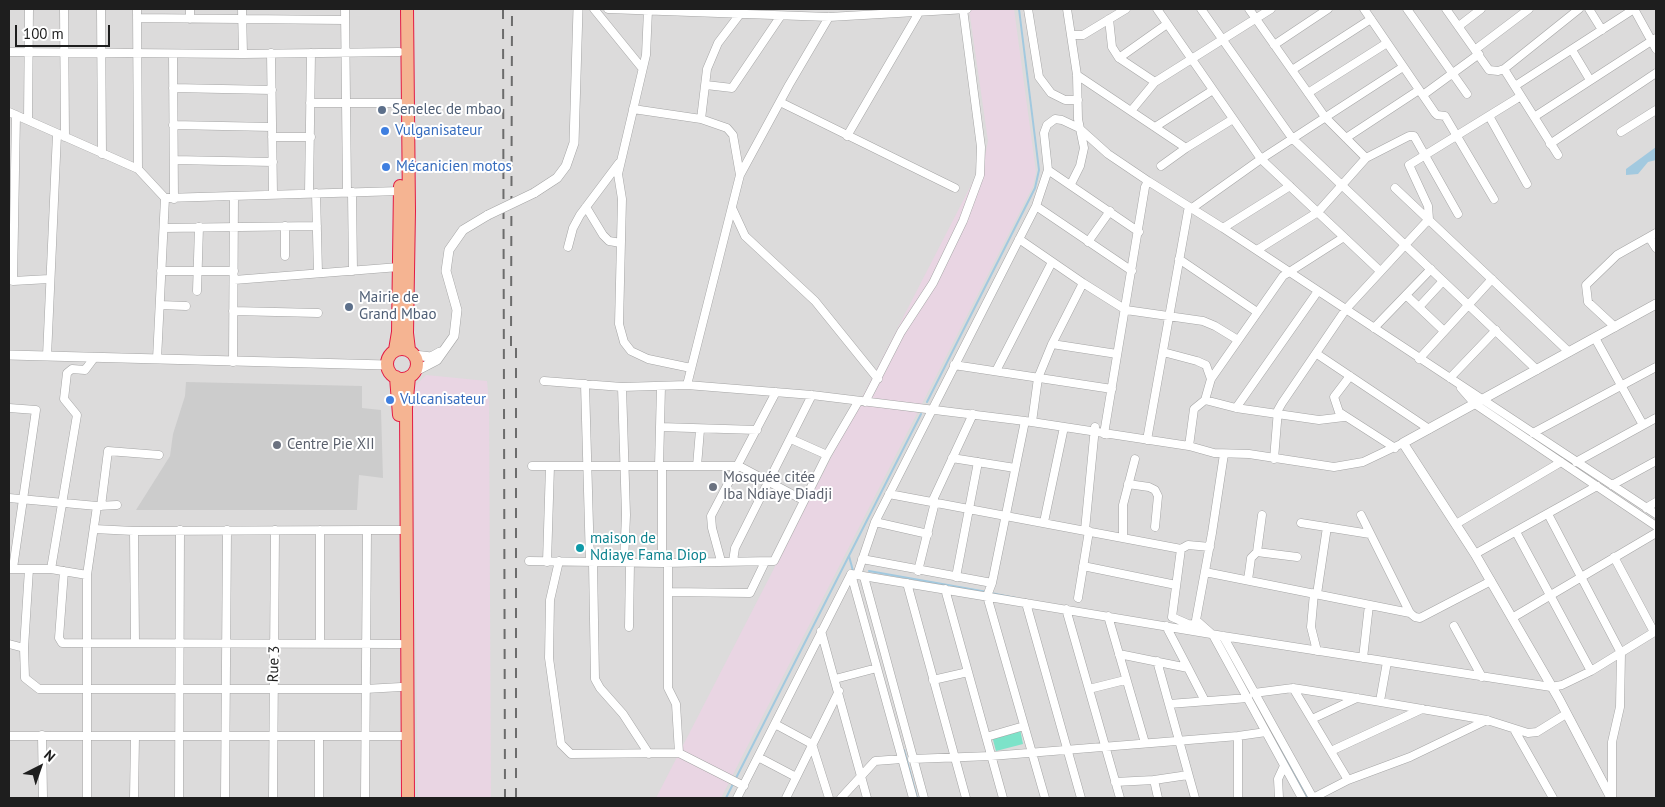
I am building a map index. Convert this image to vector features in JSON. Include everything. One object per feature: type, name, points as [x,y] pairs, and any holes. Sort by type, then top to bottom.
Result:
[{"type":"highway","points":[[399,9],[400,191],[398,332],[395,350],[389,355],[386,365],[389,372],[406,376]]},
{"type":"highway","points":[[401,798],[399,407],[406,376],[417,364],[407,333],[409,211],[407,9]]},
{"type":"highway","points":[[395,350],[412,353]]},
{"type":"highway","points":[[406,376],[408,798]]},
{"type":"street","points":[[28,120],[29,9]]},
{"type":"street","points":[[64,9],[65,137]]},
{"type":"street","points":[[100,9],[102,154]]},
{"type":"street","points":[[137,9],[138,169]]},
{"type":"street","points":[[190,9],[190,19]]},
{"type":"street","points":[[242,9],[243,54]]},
{"type":"street","points":[[345,9],[346,102],[353,271]]},
{"type":"street","points":[[406,376],[436,360],[454,336],[457,310],[446,271],[449,250],[463,230],[488,215],[534,193],[557,178],[566,166],[574,143],[578,9]]},
{"type":"street","points":[[594,9],[642,68]]},
{"type":"street","points":[[608,9],[715,11],[740,14],[751,12],[780,17],[830,17],[908,10],[967,9]]},
{"type":"street","points":[[529,561],[665,563],[774,561],[827,455],[878,379],[901,332],[938,274],[963,221],[980,175],[981,147],[963,9]]},
{"type":"street","points":[[1028,9],[1039,77],[1051,93],[1065,100],[1078,100]]},
{"type":"street","points":[[1067,9],[1077,75],[1079,128],[1084,148],[1080,166],[1071,184]]},
{"type":"street","points":[[1071,35],[1083,35],[1126,9]]},
{"type":"street","points":[[1157,9],[1261,159],[1380,271]]},
{"type":"street","points":[[1201,9],[1292,138],[1537,370]]},
{"type":"street","points":[[1249,9],[1325,117],[1366,158]]},
{"type":"street","points":[[1131,111],[1154,82],[1271,9]]},
{"type":"street","points":[[1364,9],[1437,115],[1445,116],[1494,199]]},
{"type":"street","points":[[1408,9],[1467,94]]},
{"type":"street","points":[[1446,9],[1489,70],[1498,71],[1504,69],[1579,9]]},
{"type":"street","points":[[1459,26],[1482,9]]},
{"type":"street","points":[[1346,138],[1452,73],[1529,9]]},
{"type":"street","points":[[1589,9],[1602,30]]},
{"type":"street","points":[[1515,86],[1634,9],[1654,40],[1656,49]]},
{"type":"street","points":[[648,10],[646,55],[618,174],[622,200],[619,324],[624,342],[631,351],[648,359],[691,368]]},
{"type":"street","points":[[847,136],[921,10]]},
{"type":"street","points":[[1274,44],[1325,10]]},
{"type":"street","points":[[701,119],[707,69],[718,43],[740,14]]},
{"type":"street","points":[[706,85],[732,88],[780,17]]},
{"type":"street","points":[[687,385],[740,174],[830,17]]},
{"type":"street","points":[[137,18],[345,20]]},
{"type":"street","points":[[1109,19],[1112,47],[1119,58],[1154,82]]},
{"type":"street","points":[[1292,70],[1371,19]]},
{"type":"street","points":[[1119,58],[1168,24]]},
{"type":"street","points":[[1534,117],[1654,40]]},
{"type":"street","points":[[1308,93],[1387,43]]},
{"type":"street","points":[[1572,50],[1590,80]]},
{"type":"street","points":[[9,52],[137,54],[399,52]]},
{"type":"street","points":[[271,53],[273,194]]},
{"type":"street","points":[[310,53],[310,137],[317,226],[318,273]]},
{"type":"street","points":[[157,359],[164,228],[174,160],[173,54]]},
{"type":"street","points":[[1147,440],[1188,211],[1191,207],[1292,138],[1403,66]]},
{"type":"street","points":[[1504,69],[1558,155]]},
{"type":"street","points":[[1550,144],[1656,73]]},
{"type":"street","points":[[1077,75],[1186,148]]},
{"type":"street","points":[[173,88],[272,90]]},
{"type":"street","points":[[1155,127],[1213,90]]},
{"type":"street","points":[[1430,219],[1428,206],[1409,165],[1521,96]]},
{"type":"street","points":[[780,102],[954,188]]},
{"type":"street","points":[[310,103],[400,103]]},
{"type":"street","points":[[633,109],[701,119],[727,128],[733,135],[740,174]]},
{"type":"street","points":[[1621,132],[1656,110]]},
{"type":"street","points":[[49,279],[11,281],[12,114],[138,169],[169,198],[400,191]]},
{"type":"street","points":[[1489,116],[1527,184]]},
{"type":"street","points":[[559,561],[550,600],[548,658],[561,744],[571,754],[679,753],[740,790],[821,631],[857,575],[875,522],[1036,206],[1048,170],[1044,133],[1047,125],[1055,119],[1062,120],[1079,128],[1108,154],[1148,181],[1191,207],[1452,379],[1479,402],[1562,462],[1656,526]]},
{"type":"street","points":[[1161,166],[1186,148],[1233,120]]},
{"type":"street","points":[[173,125],[272,127]]},
{"type":"street","points":[[47,356],[57,134]]},
{"type":"street","points":[[1257,250],[1318,212],[1366,158],[1409,136],[1414,136],[1458,214]]},
{"type":"street","points":[[272,138],[310,137]]},
{"type":"street","points":[[174,160],[273,162]]},
{"type":"street","points":[[568,247],[573,228],[620,161]]},
{"type":"street","points":[[1048,170],[1139,232]]},
{"type":"street","points":[[1104,434],[1145,187],[1148,181]]},
{"type":"street","points":[[1223,228],[1290,186]]},
{"type":"street","points":[[1395,188],[1569,352]]},
{"type":"street","points":[[233,362],[234,197]]},
{"type":"street","points":[[1036,206],[1132,271]]},
{"type":"street","points":[[586,207],[603,235],[609,241],[621,244]]},
{"type":"street","points":[[732,208],[742,232]]},
{"type":"street","points":[[1088,242],[1110,211]]},
{"type":"street","points":[[1274,459],[1278,414],[1282,403],[1346,309],[1430,219]]},
{"type":"street","points":[[285,226],[285,256]]},
{"type":"street","points":[[164,228],[317,226]]},
{"type":"street","points":[[197,291],[199,227]]},
{"type":"street","points":[[728,227],[742,232],[815,301],[878,379]]},
{"type":"street","points":[[1615,327],[1588,302],[1586,285],[1617,255],[1653,235],[1656,248]]},
{"type":"street","points":[[1189,446],[1194,408],[1205,400],[1211,379],[1283,276],[1344,237]]},
{"type":"street","points":[[1019,239],[1083,284],[1126,310],[1203,321],[1238,340]]},
{"type":"street","points":[[1179,259],[1257,312]]},
{"type":"street","points":[[996,371],[1052,262]]},
{"type":"street","points":[[234,280],[399,267]]},
{"type":"street","points":[[1374,328],[1431,269]]},
{"type":"street","points":[[162,271],[234,271]]},
{"type":"street","points":[[1419,358],[1492,279]]},
{"type":"street","points":[[1419,307],[1443,281]]},
{"type":"street","points":[[1045,798],[1024,726],[989,590],[1015,468],[1029,422],[1038,378],[1052,344],[1083,284]]},
{"type":"street","points":[[1236,408],[1318,290]]},
{"type":"street","points":[[1406,295],[1444,331]]},
{"type":"street","points":[[544,381],[622,387],[687,385],[812,395],[973,414],[1064,428],[1094,430],[1104,434],[1189,446],[1224,454],[1249,454],[1334,467],[1363,462],[1399,445],[1656,304]]},
{"type":"street","points":[[160,305],[186,306]]},
{"type":"street","points":[[234,311],[318,313]]},
{"type":"street","points":[[1452,379],[1496,330]]},
{"type":"street","points":[[1595,338],[1644,425]]},
{"type":"street","points":[[1052,344],[1117,354]]},
{"type":"street","points":[[412,353],[431,357],[446,348]]},
{"type":"street","points":[[1162,352],[1206,365],[1211,379]]},
{"type":"street","points":[[1317,354],[1428,429]]},
{"type":"street","points":[[9,356],[386,365]]},
{"type":"street","points":[[51,569],[76,415],[64,399],[67,373],[72,369],[86,370],[94,358]]},
{"type":"street","points":[[954,365],[1112,389]]},
{"type":"street","points":[[1533,433],[1656,367]]},
{"type":"street","points":[[1350,376],[1334,397],[1335,405],[1344,417],[1399,445],[1456,524],[1512,618],[1612,798]]},
{"type":"street","points":[[585,384],[595,679],[600,688],[623,714],[649,754]]},
{"type":"street","points":[[661,386],[660,466],[668,592],[668,688],[676,704],[679,753]]},
{"type":"street","points":[[622,387],[629,627]]},
{"type":"street","points":[[720,561],[711,516],[739,466],[776,392]]},
{"type":"street","points":[[733,561],[736,548],[812,395]]},
{"type":"street","points":[[1205,400],[1236,408],[1319,420],[1344,417]]},
{"type":"street","points":[[1479,402],[1533,433],[1656,514]]},
{"type":"street","points":[[9,408],[36,410],[24,499],[11,568],[51,569],[87,575]]},
{"type":"street","points":[[918,571],[934,502],[973,414]]},
{"type":"street","points":[[1576,462],[1656,418]]},
{"type":"street","points":[[660,427],[700,430],[757,430]]},
{"type":"street","points":[[1044,522],[1064,428]]},
{"type":"street","points":[[696,466],[700,430]]},
{"type":"street","points":[[1078,598],[1087,531],[1094,430]]},
{"type":"street","points":[[791,440],[827,455]]},
{"type":"street","points":[[87,798],[87,575],[108,452],[159,455]]},
{"type":"street","points":[[1224,454],[1210,548],[1196,620],[1213,635],[1251,696],[1296,776],[1313,798],[1348,780],[1410,757],[1487,720]]},
{"type":"street","points":[[952,458],[1015,468]]},
{"type":"street","points":[[1123,538],[1124,505],[1135,459]]},
{"type":"street","points":[[1612,485],[1656,460]]},
{"type":"street","points":[[956,577],[978,462]]},
{"type":"street","points":[[1456,524],[1562,462]]},
{"type":"street","points":[[532,466],[739,466],[803,500]]},
{"type":"street","points":[[547,562],[550,466]]},
{"type":"street","points":[[1128,484],[1149,487],[1155,490],[1158,496],[1155,527]]},
{"type":"street","points":[[1475,554],[1597,486]]},
{"type":"street","points":[[890,494],[1181,549],[1188,545],[1210,548]]},
{"type":"street","points":[[9,498],[99,506],[117,505]]},
{"type":"street","points":[[1646,508],[1656,502]]},
{"type":"street","points":[[1548,514],[1621,653],[1620,707],[1612,742],[1612,798]]},
{"type":"street","points":[[1248,580],[1251,558],[1257,552],[1262,515]]},
{"type":"street","points":[[1361,515],[1410,613]]},
{"type":"street","points":[[875,522],[928,534]]},
{"type":"street","points":[[1301,523],[1370,534]]},
{"type":"street","points":[[1317,651],[1312,627],[1326,527]]},
{"type":"street","points":[[94,529],[134,531],[400,530]]},
{"type":"street","points":[[179,798],[180,530]]},
{"type":"street","points":[[226,798],[227,530]]},
{"type":"street","name":"Rue 3","points":[[273,798],[275,530]]},
{"type":"street","points":[[320,530],[320,643]]},
{"type":"street","points":[[365,798],[367,530]]},
{"type":"street","points":[[134,531],[135,643]]},
{"type":"street","points":[[1516,532],[1591,671]]},
{"type":"street","points":[[1512,618],[1656,533]]},
{"type":"street","points":[[1181,549],[1172,617],[1188,624],[1200,625]]},
{"type":"street","points":[[1257,552],[1297,557]]},
{"type":"street","points":[[862,559],[956,577],[1026,603],[1213,635],[1482,678],[1551,687],[1562,685],[1591,671],[1655,632],[1614,557]]},
{"type":"street","points":[[668,592],[750,593],[765,562]]},
{"type":"street","points":[[1083,566],[1176,585]]},
{"type":"street","points":[[29,569],[24,648],[25,678],[39,689],[365,690],[401,687]]},
{"type":"street","points":[[64,571],[59,641],[62,644],[227,642],[366,642],[400,644]]},
{"type":"street","points":[[1205,572],[1410,613],[1420,618],[1490,581]]},
{"type":"street","points":[[857,575],[945,589],[989,590]]},
{"type":"street","points":[[857,575],[876,668],[913,798]]},
{"type":"street","points":[[857,575],[924,798]]},
{"type":"street","points":[[906,583],[966,798]]},
{"type":"street","points":[[945,589],[1002,798]]},
{"type":"street","points":[[1026,603],[1081,798]]},
{"type":"street","points":[[1363,658],[1369,605]]},
{"type":"street","points":[[1066,609],[1120,798]]},
{"type":"street","points":[[1108,616],[1145,744]]},
{"type":"street","points":[[1166,626],[1205,701]]},
{"type":"street","points":[[1454,626],[1482,678]]},
{"type":"street","points":[[821,631],[839,691],[866,798]]},
{"type":"street","points":[[1223,636],[1266,732],[1284,766],[1296,776],[1302,798]]},
{"type":"street","points":[[9,644],[24,648]]},
{"type":"street","points":[[1119,654],[1188,668]]},
{"type":"street","points":[[1157,661],[1195,798]]},
{"type":"street","points":[[1380,701],[1387,662]]},
{"type":"street","points":[[835,679],[876,668]]},
{"type":"street","points":[[933,680],[968,672]]},
{"type":"street","points":[[1088,689],[1125,680]]},
{"type":"street","points":[[1169,704],[1251,696],[1293,688],[1487,720],[1516,731],[1528,733],[1537,732],[1566,714]]},
{"type":"street","points":[[1293,688],[1348,780]]},
{"type":"street","points":[[786,798],[839,691]]},
{"type":"street","points":[[1312,719],[1357,698]]},
{"type":"street","points":[[1331,751],[1423,709]]},
{"type":"street","points":[[775,724],[812,744],[829,798]]},
{"type":"street","points":[[986,737],[1024,726]]},
{"type":"street","points":[[1516,731],[1553,798]]},
{"type":"street","points":[[912,759],[991,756],[1238,736],[1266,732]]},
{"type":"street","points":[[42,735],[43,798]]},
{"type":"street","points":[[9,736],[401,736]]},
{"type":"street","points":[[134,798],[135,736]]},
{"type":"street","points":[[319,736],[319,798]]},
{"type":"street","points":[[1238,736],[1238,798]]},
{"type":"street","points":[[758,757],[796,777]]},
{"type":"street","points":[[841,798],[875,761],[902,759]]},
{"type":"street","points":[[1279,798],[1278,779],[1284,766]]},
{"type":"street","points":[[1115,782],[1154,780],[1188,775]]},
{"type":"street","points":[[1154,780],[1158,798]]},
{"type":"shaded area","points":[[9,9],[1656,9],[1656,798],[9,798]]},
{"type":"shaded area","points":[[969,9],[1014,9],[1036,172],[1033,186],[721,798],[656,798],[984,160],[988,141]]},
{"type":"shaded area","points":[[426,375],[487,381],[489,403],[491,798],[418,798],[413,401],[416,385]]},
{"type":"shaded area","name":"Centre Pie XII","points":[[186,382],[362,386],[362,408],[381,410],[383,478],[359,475],[357,510],[136,510],[170,456],[173,434],[185,396]]},
{"type":"green space","points":[[1020,729],[1023,744],[996,751],[992,736]]},
{"type":"water","points":[[1656,147],[1656,160],[1648,162],[1638,174],[1626,175],[1626,169]]},
{"type":"waterway","points":[[927,402],[1035,188],[1039,170],[1019,9]]},
{"type":"waterway","points":[[735,780],[921,414]]},
{"type":"waterway","points":[[849,556],[853,571]]},
{"type":"waterway","points":[[869,571],[987,592]]},
{"type":"waterway","points":[[991,593],[1016,598]]},
{"type":"waterway","points":[[1235,667],[1308,798]]},
{"type":"waterway","points":[[904,750],[917,798]]},
{"type":"waterway","points":[[726,798],[733,784]]},
{"type":"railway","points":[[503,9],[505,798]]},
{"type":"railway","points":[[511,346],[512,9]]},
{"type":"railway","points":[[516,338],[516,798]]},
{"type":"place","name":"Senelec de mbao","points":[[382,110]]},
{"type":"place","name":"Vulganisateur","points":[[385,131]]},
{"type":"place","name":"Mécanicien motos","points":[[386,167]]},
{"type":"place","name":"Mairie de Grand Mbao","points":[[349,307]]},
{"type":"place","name":"Vulcanisateur","points":[[390,400]]},
{"type":"place","name":"Centre Pie XII","points":[[277,445]]},
{"type":"place","name":"Mosquée citée Iba Ndiaye Diadji","points":[[713,487]]},
{"type":"place","name":"maison de Ndiaye Fama Diop","points":[[580,548]]}]
